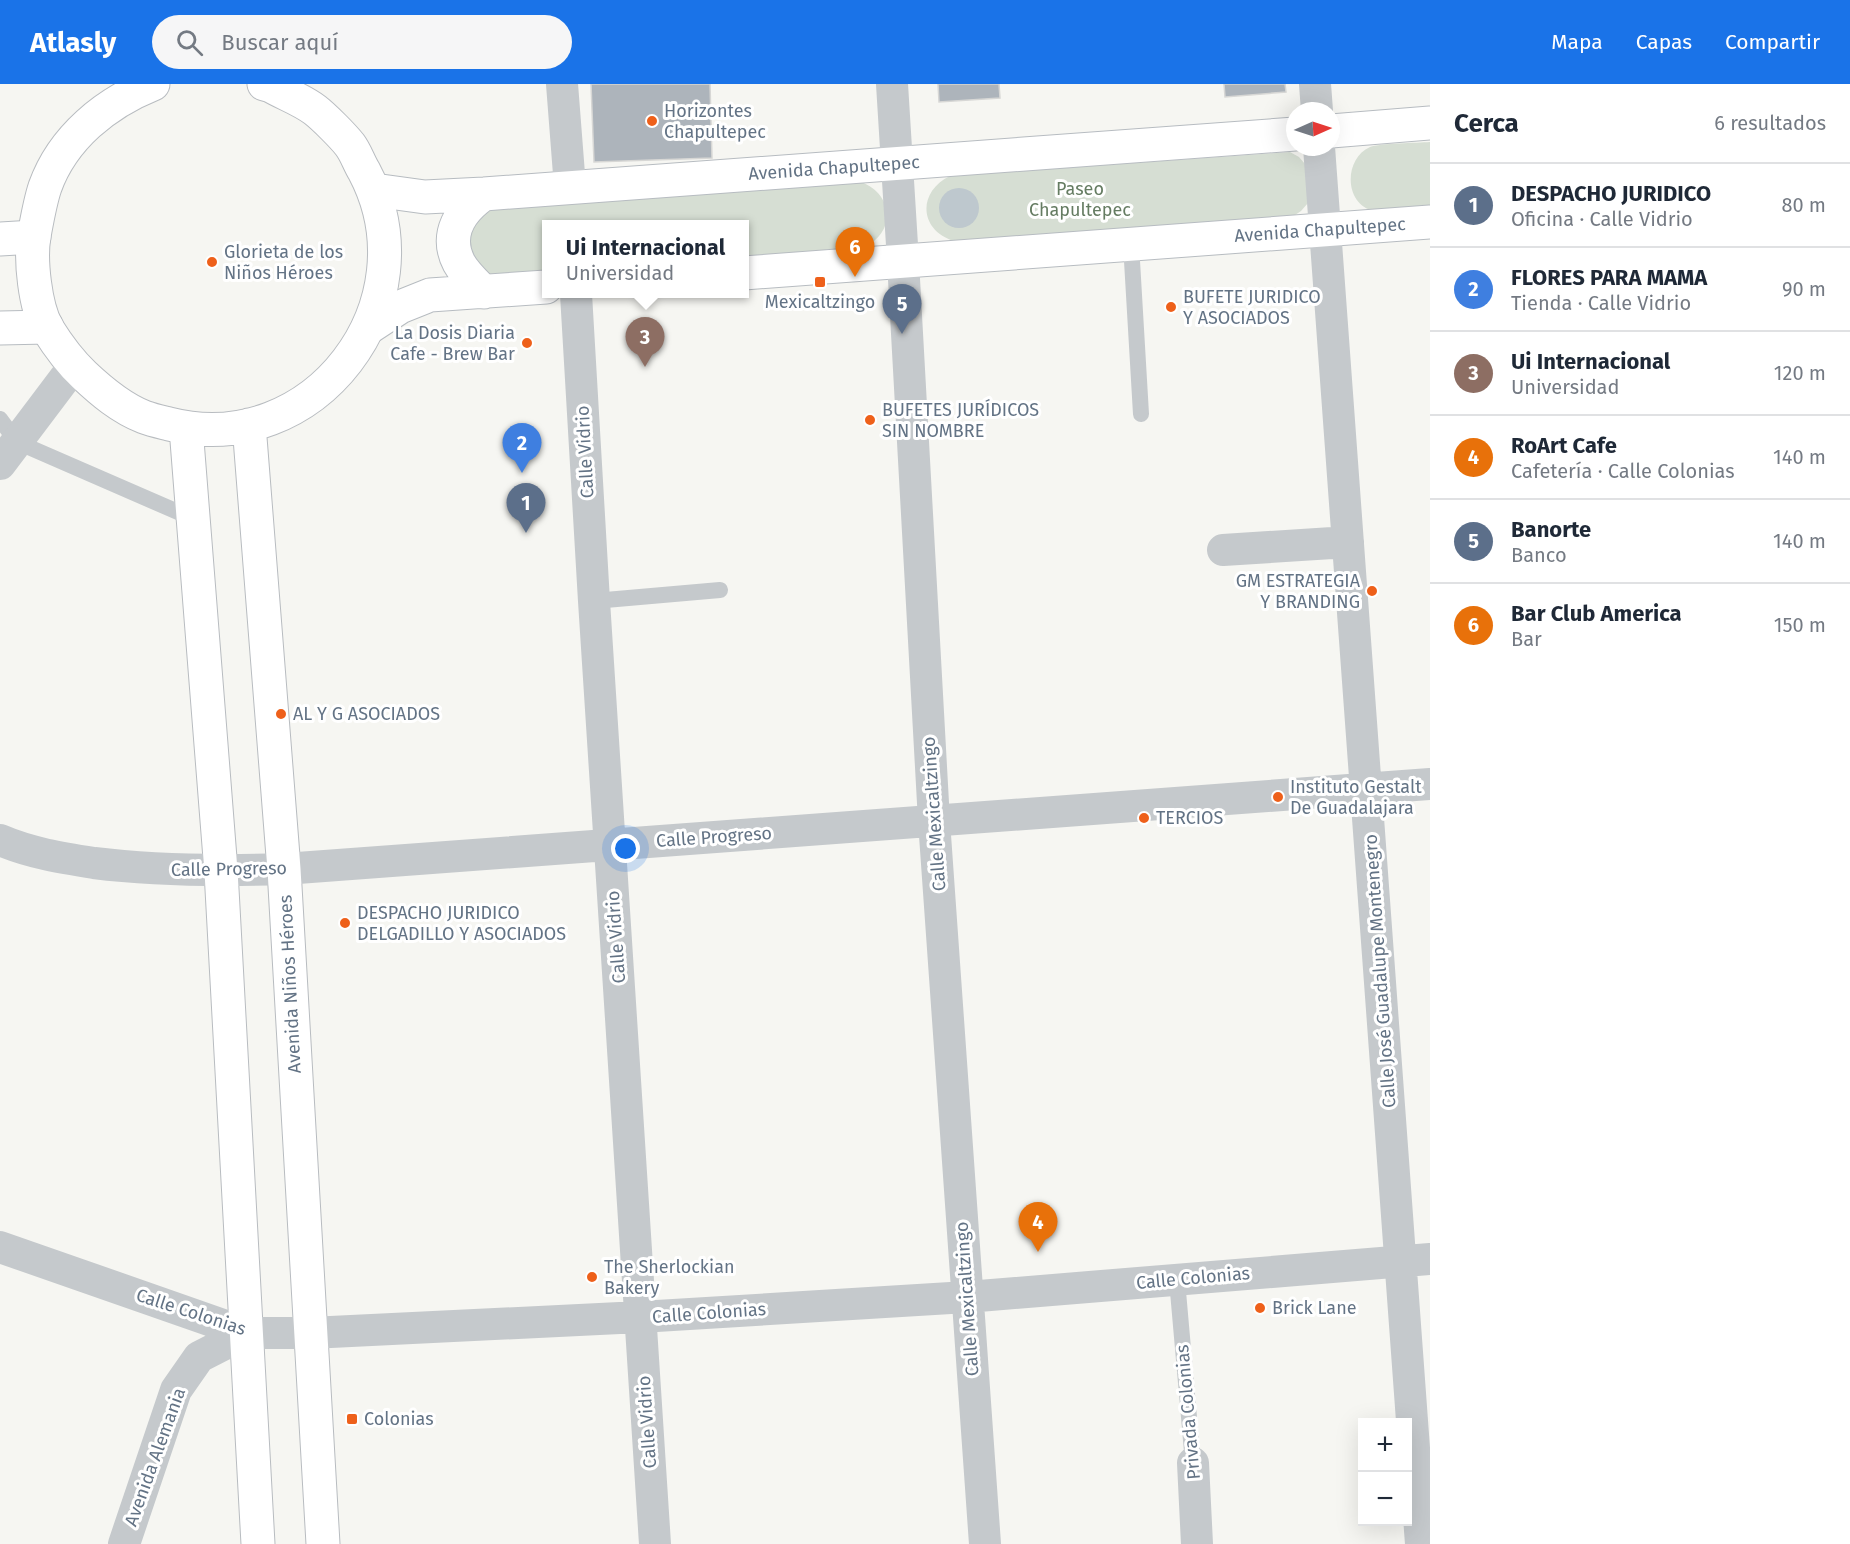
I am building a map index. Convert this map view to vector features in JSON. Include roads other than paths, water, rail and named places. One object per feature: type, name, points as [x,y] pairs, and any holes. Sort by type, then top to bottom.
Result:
[{"type":"main road","points":[[153,84],[109,94],[62,155],[45,187],[32,250],[38,303],[47,327],[74,366],[106,396],[144,417],[186,428],[218,429],[249,425],[286,412],[320,390],[348,362],[368,328],[380,294],[385,259],[383,224],[374,190],[350,145],[315,110],[264,84]]},
{"type":"main road","points":[[1340,130],[1430,123]]},
{"type":"main road","name":"Avenida Chapultepec","points":[[374,190],[425,197],[484,194],[1286,135]]},
{"type":"main road","points":[[484,194],[471,203],[460,216],[454,231],[454,247],[458,262],[484,292]]},
{"type":"main road","name":"Avenida Chapultepec","points":[[749,273],[1430,222]]},
{"type":"main road","points":[[0,239],[34,237]]},
{"type":"main road","points":[[368,328],[400,307],[430,295],[542,287]]},
{"type":"main road","points":[[0,328],[47,327]]},
{"type":"main road","name":"Avenida Niños Héroes","points":[[249,425],[284,869],[323,1544]]},
{"type":"main road","points":[[186,428],[221,871],[258,1544]]},
{"type":"street","points":[[562,84],[570,187]]},
{"type":"street","name":"Calle Mexicaltzingo","points":[[891,84],[934,821],[985,1544]]},
{"type":"street","points":[[1315,84],[1316,102]]},
{"type":"street","name":"Calle José Guadalupe Montenegro","points":[[1321,156],[1366,789],[1416,1260],[1421,1544]]},
{"type":"street","name":"Calle Vidrio","points":[[576,298],[655,1544]]},
{"type":"street","points":[[6,442],[74,366]]},
{"type":"street","points":[[1224,550],[1348,542]]},
{"type":"street","name":"Calle Progreso","points":[[0,840],[17,848],[58,858],[136,868],[221,871],[284,869],[1430,784]]},
{"type":"street","name":"Calle Colonias","points":[[0,1247],[246,1332],[310,1333],[640,1317],[967,1297],[1416,1260]]},
{"type":"street","name":"Avenida Alemania","points":[[124,1544],[176,1390],[199,1357],[246,1332]]},
{"type":"street","name":"Privada Colonias","points":[[1193,1463],[1197,1544]]},
{"type":"lane","points":[[1131,244],[1142,414]]},
{"type":"lane","points":[[6,442],[194,519]]},
{"type":"lane","points":[[594,601],[720,590]]},
{"type":"lane","name":"Privada Colonias","points":[[1177,1280],[1193,1463]]},
{"type":"place","name":"Horizontes Chapultepec","points":[[652,121]]},
{"type":"place","name":"Glorieta de los Niños Héroes","points":[[212,262]]},
{"type":"place","name":"Bar Club America","points":[[855,277]]},
{"type":"place","name":"Mexicaltzingo","points":[[820,282]]},
{"type":"place","name":"BUFETE JURIDICO Y ASOCIADOS","points":[[1171,307]]},
{"type":"place","name":"Banorte","points":[[902,334]]},
{"type":"place","name":"La Dosis Diaria Cafe - Brew Bar","points":[[527,343]]},
{"type":"place","name":"Ui Internacional","points":[[645,367]]},
{"type":"place","name":"BUFETES JURÍDICOS SIN NOMBRE","points":[[870,420]]},
{"type":"place","name":"FLORES PARA MAMA","points":[[522,473]]},
{"type":"place","name":"DESPACHO JURIDICO","points":[[526,533]]},
{"type":"place","name":"GM ESTRATEGIA Y BRANDING","points":[[1372,591]]},
{"type":"place","name":"AL Y G ASOCIADOS","points":[[281,714]]},
{"type":"place","name":"Instituto Gestalt De Guadalajara","points":[[1278,797]]},
{"type":"place","name":"TERCIOS","points":[[1144,818]]},
{"type":"place","name":"DESPACHO JURIDICO DELGADILLO Y ASOCIADOS","points":[[345,923]]},
{"type":"place","name":"RoArt Cafe","points":[[1038,1252]]},
{"type":"place","name":"The Sherlockian Bakery","points":[[592,1277]]},
{"type":"place","name":"Brick Lane","points":[[1260,1308]]},
{"type":"place","name":"Colonias","points":[[352,1419]]},
{"type":"park label","name":"Paseo Chapultepec","points":[[1080,199]]}]
